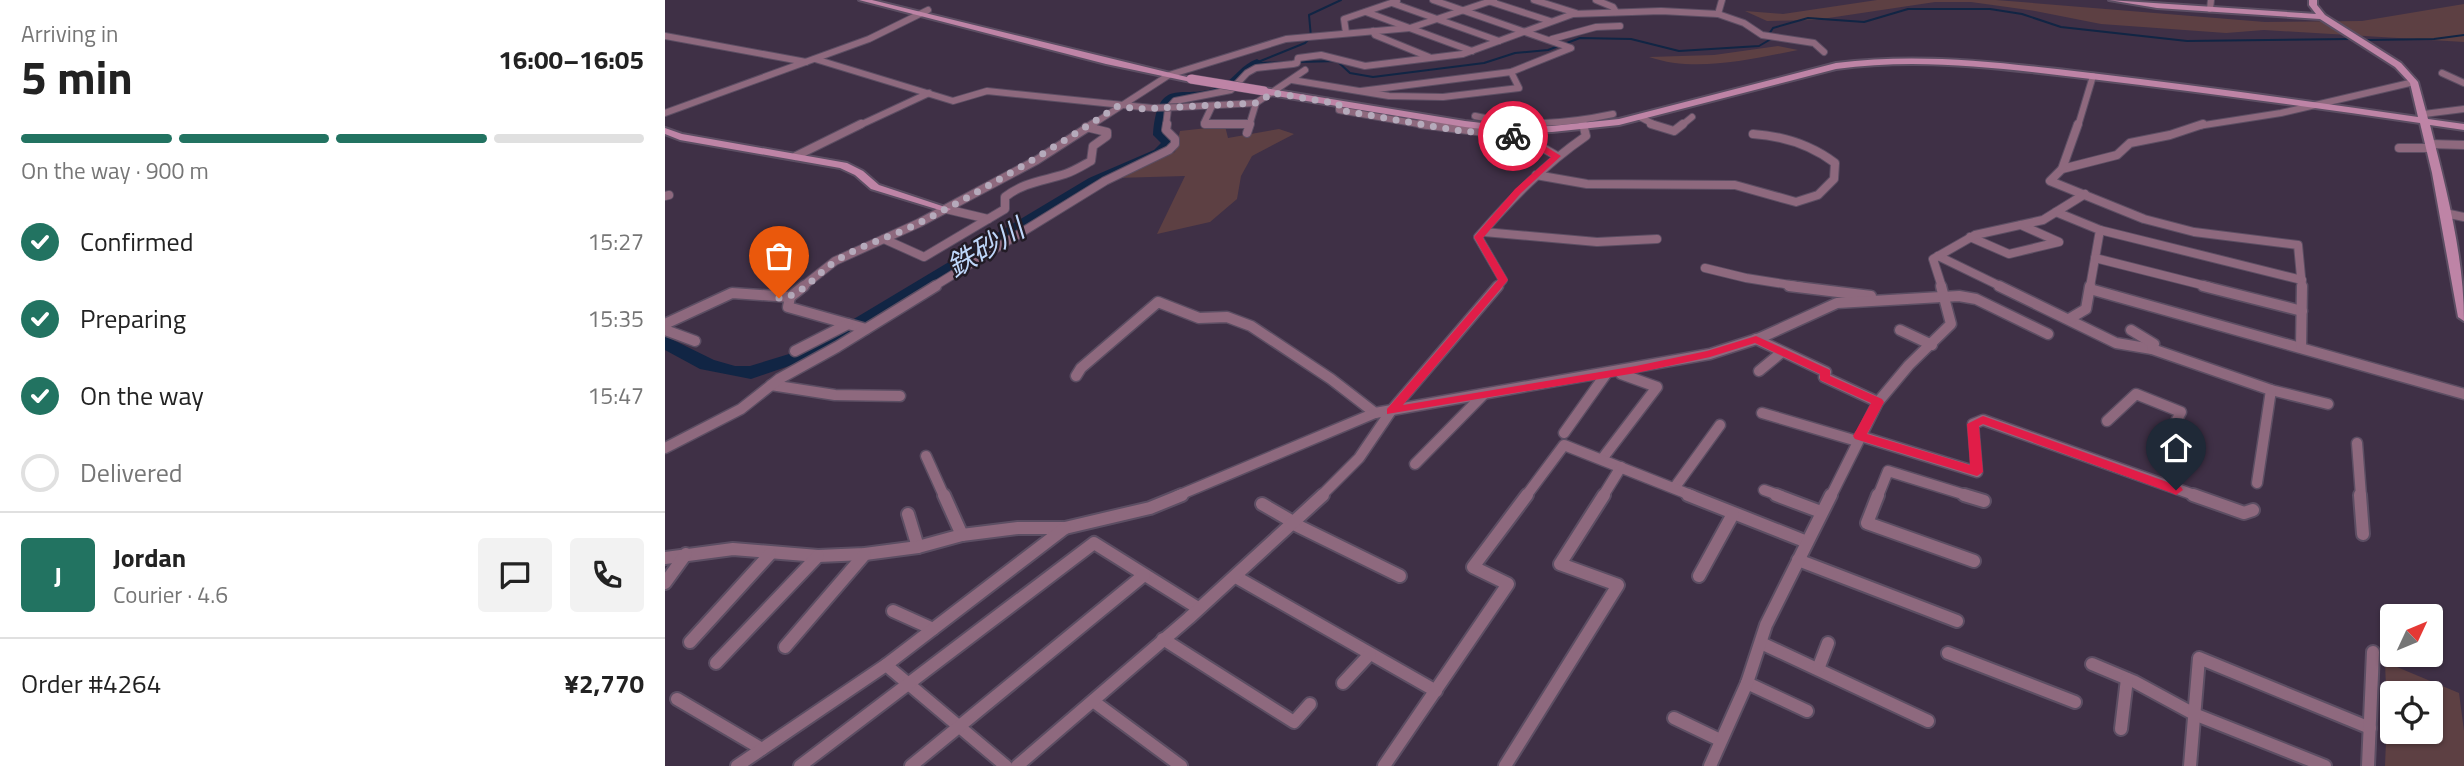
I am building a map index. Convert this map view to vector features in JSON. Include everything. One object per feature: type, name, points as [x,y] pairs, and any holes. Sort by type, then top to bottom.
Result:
[{"type":"street","points":[[863,0],[1169,75],[1492,128],[1534,130],[1640,117],[1871,60],[1943,59],[2424,118],[2464,127]]},
{"type":"street","points":[[1346,33],[1344,19],[1400,0]]},
{"type":"street","points":[[1361,91],[1511,72],[1571,49],[1553,40],[1433,0]]},
{"type":"street","points":[[1534,0],[1576,13]]},
{"type":"street","points":[[1596,0],[1613,7],[1616,12]]},
{"type":"street","points":[[1718,14],[1722,0]]},
{"type":"street","points":[[2113,0],[2210,5],[2322,17]]},
{"type":"street","points":[[2313,0],[2313,5],[2322,17],[2398,65],[2414,82],[2460,272],[2464,317]]},
{"type":"street","points":[[665,324],[732,293],[790,297],[835,261],[946,209],[1037,160],[1169,75],[1296,37],[1410,28],[1489,1],[1551,22]]},
{"type":"street","points":[[1392,3],[1499,41]]},
{"type":"street","points":[[665,113],[869,39],[917,13],[928,10]]},
{"type":"street","points":[[665,448],[741,409],[771,385],[1105,181],[1169,150],[1175,144],[1175,139],[1166,130],[1168,109],[1172,103],[1194,95],[1231,90],[1249,71],[1256,68],[1298,61],[1315,55],[1366,66],[1432,58],[1472,51],[1576,13],[1661,11],[1718,14],[1744,23],[1762,35],[1814,43],[1824,52]]},
{"type":"street","points":[[1366,12],[1472,51]]},
{"type":"street","points":[[1553,40],[1596,27],[1620,26]]},
{"type":"street","points":[[1373,31],[1375,35],[1432,58]]},
{"type":"street","points":[[665,36],[806,62]]},
{"type":"street","points":[[815,60],[955,101],[987,91],[1152,108],[1256,103]]},
{"type":"street","points":[[1247,133],[1256,103],[1269,92],[1305,71]]},
{"type":"street","points":[[1292,80],[1389,96],[1443,97],[1519,88],[1511,72]]},
{"type":"street","points":[[2442,73],[2464,83]]},
{"type":"street","points":[[2093,76],[2089,95],[2062,169],[2050,181],[2144,219],[2194,232],[2298,245],[2302,280],[2301,347]]},
{"type":"street","points":[[2062,169],[2117,155],[2130,143],[2170,135],[2203,124],[2318,105],[2414,82]]},
{"type":"street","points":[[796,156],[860,126],[883,112],[930,93]]},
{"type":"street","points":[[1339,104],[1339,110],[1369,116],[1488,134],[1524,136],[1557,156]]},
{"type":"street","points":[[1212,106],[1204,123],[1206,125],[1249,124]]},
{"type":"street","points":[[2424,118],[2464,109]]},
{"type":"street","points":[[1475,116],[1517,122],[1583,124],[1613,114]]},
{"type":"street","points":[[1640,117],[1651,124],[1674,131],[1692,117]]},
{"type":"street","points":[[1017,766],[1236,577],[1381,433],[1391,411],[1503,280],[1478,237],[1518,191],[1557,156],[1586,136],[1583,124]]},
{"type":"street","points":[[884,239],[925,257],[1005,209],[1005,197],[1009,194],[1035,180],[1072,172],[1091,161],[1093,146],[1107,136],[1107,132],[1086,127]]},
{"type":"street","points":[[665,131],[680,137],[843,165],[859,173],[875,187],[988,219]]},
{"type":"street","points":[[1536,175],[1587,184],[1735,185],[1796,202],[1818,195],[1834,179],[1835,163],[1809,147],[1765,134],[1753,134]]},
{"type":"street","points":[[2399,148],[2464,145]]},
{"type":"street","points":[[1710,766],[1747,682],[1766,625],[1878,402],[1909,365],[1951,324],[1933,259],[1970,237],[2043,220],[2085,194]]},
{"type":"street","points":[[2056,212],[2100,230],[2302,280]]},
{"type":"street","points":[[2445,214],[2464,217]]},
{"type":"street","points":[[1970,237],[2009,254],[2059,242],[2020,225]]},
{"type":"street","points":[[2069,319],[2086,309],[2100,230]]},
{"type":"street","points":[[1484,232],[1597,242],[1657,239]]},
{"type":"street","points":[[2192,252],[2194,232]]},
{"type":"street","points":[[1938,256],[2116,343],[2152,349],[2271,390],[2328,404]]},
{"type":"street","points":[[2095,258],[2302,311]]},
{"type":"street","points":[[1705,268],[1781,287],[1807,287],[1889,299]]},
{"type":"street","points":[[1959,296],[1969,289]]},
{"type":"street","points":[[2090,289],[2464,394]]},
{"type":"street","points":[[665,558],[733,549],[818,556],[865,554],[918,547],[962,535],[1018,528],[1066,528],[1150,508],[1375,413],[1710,354],[1756,340],[1836,303],[1959,296],[1976,299],[2048,334]]},
{"type":"street","points":[[790,297],[789,307],[866,329]]},
{"type":"street","points":[[1076,376],[1081,368],[1159,302],[1199,318],[1227,317],[1251,326],[1331,379],[1375,413]]},
{"type":"street","points":[[795,351],[848,324]]},
{"type":"street","points":[[665,330],[695,341]]},
{"type":"street","points":[[1900,330],[1932,345]]},
{"type":"street","points":[[2131,330],[2154,344],[2152,349]]},
{"type":"street","points":[[1756,340],[1826,372],[1821,379],[1878,402]]},
{"type":"street","points":[[1759,371],[1782,352]]},
{"type":"street","points":[[1564,433],[1611,373]]},
{"type":"street","points":[[1602,459],[1657,387],[1611,373]]},
{"type":"street","points":[[771,385],[831,397],[861,399],[900,396]]},
{"type":"street","points":[[2257,483],[2271,390]]},
{"type":"street","points":[[1415,464],[1485,394]]},
{"type":"street","points":[[2107,421],[2136,394],[2181,412],[2163,446]]},
{"type":"street","points":[[1762,412],[1977,472],[1973,424],[1983,420],[2244,513],[2253,510]]},
{"type":"street","points":[[1675,487],[1720,425]]},
{"type":"street","points":[[2357,443],[2363,534]]},
{"type":"street","points":[[1384,766],[1508,584],[1473,567],[1564,445],[1675,487],[1733,514],[1807,542]]},
{"type":"street","points":[[926,456],[962,535]]},
{"type":"street","points":[[1505,766],[1618,585],[1560,564],[1621,467]]},
{"type":"street","points":[[1975,561],[1867,523],[1888,471],[1984,501]]},
{"type":"street","points":[[1764,490],[1821,512]]},
{"type":"street","points":[[1262,504],[1292,523],[1400,576]]},
{"type":"street","points":[[908,514],[918,547]]},
{"type":"street","points":[[1699,576],[1733,514]]},
{"type":"street","points":[[737,766],[886,665],[1066,528]]},
{"type":"street","points":[[800,766],[1094,543],[1198,608]]},
{"type":"street","points":[[665,583],[686,554]]},
{"type":"street","points":[[689,642],[769,554]]},
{"type":"street","points":[[785,647],[865,554]]},
{"type":"street","points":[[716,663],[818,556]]},
{"type":"street","points":[[1798,560],[1957,621]]},
{"type":"street","points":[[911,766],[1145,575]]},
{"type":"street","points":[[1236,577],[1436,691]]},
{"type":"street","points":[[893,611],[933,629]]},
{"type":"street","points":[[1163,639],[1294,722],[1310,704]]},
{"type":"street","points":[[1762,643],[1928,722]]},
{"type":"street","points":[[1818,670],[1828,643]]},
{"type":"street","points":[[2368,766],[2373,652]]},
{"type":"street","points":[[1948,653],[2075,702]]},
{"type":"street","points":[[1343,683],[1370,654]]},
{"type":"street","points":[[2190,766],[2199,658],[2370,728]]},
{"type":"street","points":[[2092,664],[2194,714],[2325,766]]},
{"type":"street","points":[[886,665],[1006,766]]},
{"type":"street","points":[[2121,729],[2127,679]]},
{"type":"street","points":[[1747,682],[1807,711]]},
{"type":"street","points":[[677,699],[762,749]]},
{"type":"street","points":[[1093,701],[1181,766]]},
{"type":"street","points":[[1674,718],[1720,740]]},
{"type":"shaded area","points":[[1877,0],[1996,0],[2265,22],[2362,21],[2464,4],[2464,42],[2264,30],[2226,33],[2101,24],[1971,2],[1935,2],[1815,20],[1767,21],[1745,11],[1783,14]]},
{"type":"shaded area","points":[[1778,46],[1798,50],[1704,64],[1667,62],[1649,57],[1714,55]]},
{"type":"shaded area","points":[[1225,126],[1228,138],[1279,129],[1294,134],[1252,156],[1241,176],[1237,199],[1210,222],[1157,234],[1185,176],[1116,178],[1175,152],[1180,131]]},
{"type":"shaded area","points":[[2385,667],[2397,667],[2430,681],[2386,681]]},
{"type":"shaded area","points":[[2443,686],[2459,693],[2464,731],[2464,766],[2385,766],[2386,744],[2443,744]]},
{"type":"waterway","points":[[1258,62],[1305,43],[1311,37],[1309,15],[1341,0]]},
{"type":"waterway","points":[[1769,34],[1773,28],[1808,18],[1864,22],[1908,9],[1990,9],[2022,14],[2061,27],[2187,41],[2350,39]]},
{"type":"waterway","points":[[2368,40],[2434,39],[2464,35]]},
{"type":"waterway","points":[[1257,63],[1337,61],[1350,73],[1373,77],[1484,63],[1515,53],[1548,50],[1580,38],[1631,39],[1679,51],[1759,46],[1771,39]]},
{"type":"waterway","name":"鉄砂川","points":[[665,342],[707,365],[751,373],[814,351],[881,308],[978,253],[1095,181],[1159,153],[1170,143],[1160,135],[1161,116],[1166,104],[1182,95],[1216,92],[1228,87],[1257,63]]},
{"type":"way so far","points":[[779,298],[790,297],[835,261],[919,223],[1037,160],[1118,106],[1139,109],[1256,103],[1273,93],[1339,104],[1339,110],[1369,116],[1513,136]]},
{"type":"route","points":[[1513,136],[1524,136],[1557,156],[1518,191],[1478,237],[1503,280],[1391,411],[1636,369],[1710,354],[1756,340],[1826,372],[1824,377],[1878,402],[1860,436],[1977,472],[1973,424],[1983,420],[2176,490]]}]
